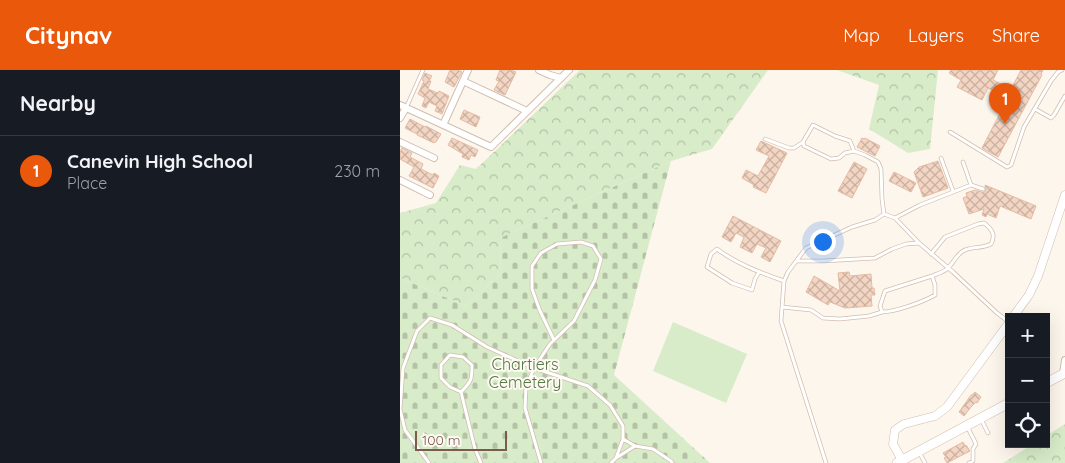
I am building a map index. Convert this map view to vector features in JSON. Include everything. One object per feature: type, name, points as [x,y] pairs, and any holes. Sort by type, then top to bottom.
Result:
[{"type":"main road","points":[[1050,381],[1064,374]]},
{"type":"main road","points":[[899,462],[1005,405]]},
{"type":"street","points":[[443,125],[468,70]]},
{"type":"street","points":[[539,70],[561,78]]},
{"type":"street","points":[[400,118],[403,107],[491,147],[569,70]]},
{"type":"street","points":[[463,81],[526,112]]},
{"type":"street","points":[[400,142],[434,158]]},
{"type":"street","points":[[400,180],[430,195]]},
{"type":"street","points":[[1016,313],[1029,295],[1038,276],[1065,194]]},
{"type":"street","points":[[899,462],[893,444],[895,430],[904,424],[935,416],[947,407],[1005,327]]},
{"type":"street","points":[[1064,374],[1065,360]]},
{"type":"lane","points":[[403,107],[423,70]]},
{"type":"lane","points":[[950,132],[1007,167],[1012,164],[1024,127],[1051,81],[1062,70]]},
{"type":"lane","points":[[1035,109],[1051,118],[1065,96]]},
{"type":"lane","points":[[765,139],[794,148],[803,142],[813,125],[850,141],[854,150],[878,162],[884,214]]},
{"type":"lane","points":[[803,142],[804,146],[831,159],[839,158],[854,150]]},
{"type":"lane","points":[[942,158],[953,191]]},
{"type":"lane","points":[[963,162],[971,185]]},
{"type":"lane","points":[[895,218],[920,205],[971,185],[983,189]]},
{"type":"lane","points":[[884,214],[895,218],[919,243],[1005,319]]},
{"type":"lane","points":[[826,463],[781,321],[784,281],[788,272],[806,248],[852,227],[875,220],[884,214]]},
{"type":"lane","points":[[882,312],[880,306],[884,291],[932,276],[948,268],[963,251],[986,247],[991,244],[992,230],[984,223],[953,233],[945,237],[931,254]]},
{"type":"lane","points":[[541,463],[525,408],[526,388],[534,368],[550,344],[574,321],[595,280],[601,259],[593,246],[581,242],[557,244],[541,253],[532,266],[532,290],[554,340]]},
{"type":"lane","points":[[797,261],[875,258],[906,244],[919,243]]},
{"type":"lane","points":[[759,272],[752,290],[732,283],[707,266],[711,254],[717,249],[759,272],[784,281]]},
{"type":"lane","points":[[782,307],[811,310],[823,318],[869,316],[897,309],[935,295],[932,276]]},
{"type":"lane","points":[[429,463],[405,430],[400,409],[403,368],[417,331],[430,318],[452,325],[487,347],[534,368],[588,386],[610,405],[623,426],[623,439],[616,458]]},
{"type":"lane","points":[[450,356],[463,357],[472,365],[472,379],[461,392],[450,387],[441,378],[441,365],[450,356]]},
{"type":"lane","points":[[461,392],[480,463]]},
{"type":"lane","points":[[981,418],[988,433]]},
{"type":"lane","points":[[967,426],[976,444],[973,449],[973,461],[969,463]]},
{"type":"lane","points":[[623,439],[635,446],[653,449],[672,463]]},
{"type":"lane","points":[[611,463],[635,446]]},
{"type":"lane","points":[[919,451],[925,463]]},
{"type":"green space","points":[[580,70],[768,70],[712,149],[671,161],[500,238],[501,273],[466,306],[400,278],[400,213],[436,203],[460,165],[476,169]]},
{"type":"green space","points":[[837,70],[938,70],[930,149],[908,153],[869,129],[879,85]]},
{"type":"green space","name":"Chartiers Cemetery","points":[[671,161],[614,375],[710,463],[400,463],[400,278],[466,306],[501,273],[500,238]]},
{"type":"green space","points":[[673,322],[747,354],[726,403],[653,371]]},
{"type":"green space","points":[[1065,424],[1065,463],[1003,463],[1027,448],[1050,448],[1050,433]]},
{"type":"building","points":[[450,70],[462,72],[454,87],[445,82]]},
{"type":"building","points":[[500,70],[516,72],[505,95],[494,90],[499,81],[496,80]]},
{"type":"building","points":[[951,70],[998,70],[993,80],[1011,89],[1021,70],[1043,70],[998,157],[982,148],[1008,98],[988,88],[982,100],[957,87],[961,80],[949,73]]},
{"type":"building","points":[[425,73],[432,76],[428,89],[438,93],[439,91],[449,96],[442,114],[435,111],[437,106],[429,102],[426,108],[422,106],[425,98],[418,94],[424,81],[422,80]]},
{"type":"building","points":[[464,110],[480,117],[476,127],[460,119]]},
{"type":"building","points":[[410,119],[441,134],[436,142],[434,143],[405,128]]},
{"type":"building","points":[[452,138],[478,150],[475,157],[471,155],[469,160],[462,157],[463,154],[448,145]]},
{"type":"building","points":[[862,138],[880,146],[875,156],[857,147]]},
{"type":"building","points":[[761,141],[787,153],[766,193],[753,187],[754,185],[742,178],[746,170],[758,176],[769,156],[756,150]]},
{"type":"building","points":[[402,148],[412,153],[410,157],[423,164],[421,169],[439,176],[433,188],[409,176],[414,167],[400,159]]},
{"type":"building","points":[[938,161],[948,188],[923,197],[914,172],[919,167]]},
{"type":"building","points":[[854,162],[867,169],[852,198],[838,191]]},
{"type":"building","points":[[894,172],[916,183],[911,192],[889,181]]},
{"type":"building","points":[[985,185],[1036,206],[1031,219],[1000,206],[996,218],[987,214],[986,217],[982,215],[984,209],[969,214],[963,198],[967,196],[966,193],[975,190],[985,192]]},
{"type":"building","points":[[733,216],[781,241],[770,262],[761,257],[766,248],[757,244],[752,253],[740,247],[744,237],[736,233],[731,242],[722,237]]},
{"type":"building","points":[[849,272],[850,276],[871,274],[872,288],[874,288],[875,295],[871,295],[872,306],[845,308],[830,302],[828,305],[806,292],[814,276],[840,291],[838,273]]},
{"type":"building","points":[[975,392],[981,397],[964,416],[959,412]]},
{"type":"building","points":[[963,442],[970,451],[947,463],[943,453]]},
{"type":"place","name":"Canevin High School","points":[[1005,124]]}]
